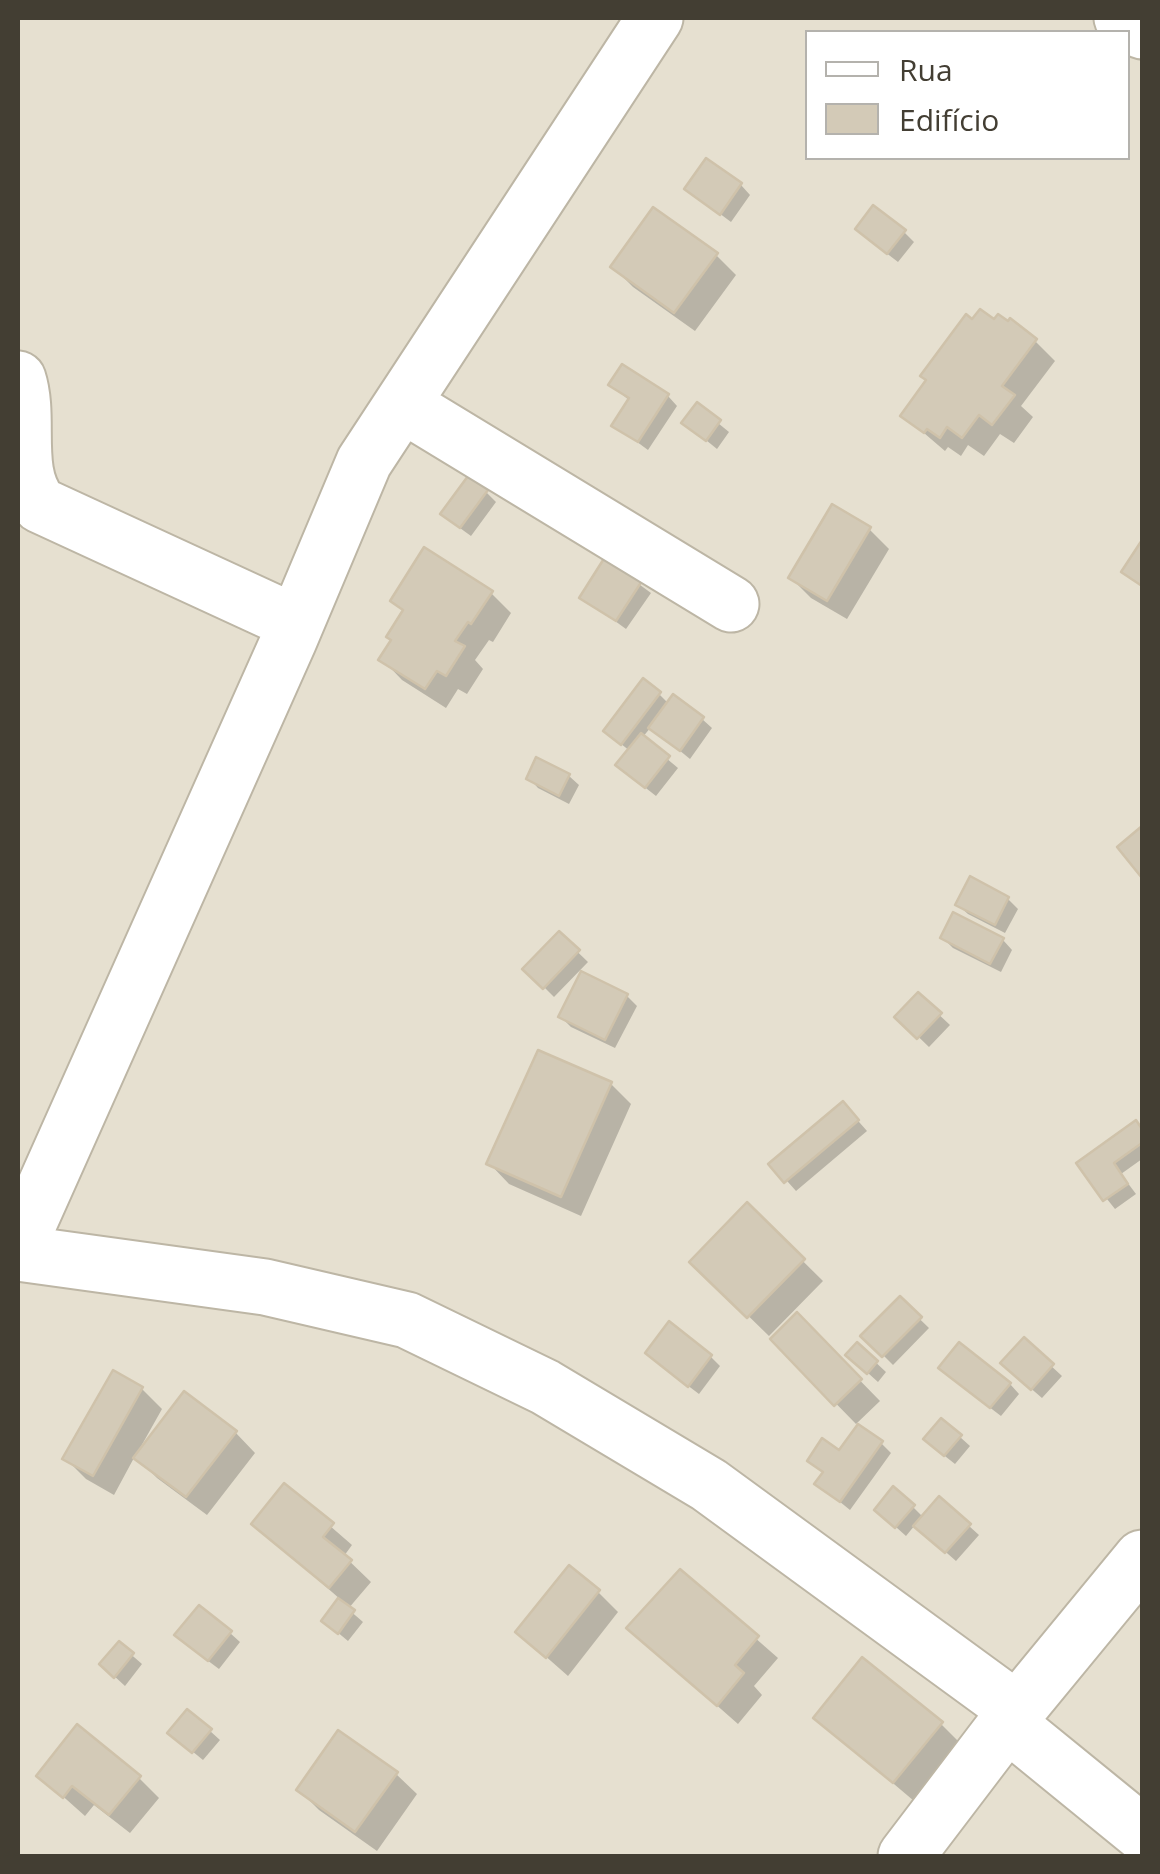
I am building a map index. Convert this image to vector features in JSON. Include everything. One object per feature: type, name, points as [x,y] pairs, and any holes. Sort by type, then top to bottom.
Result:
[{"type":"street","points":[[654,18],[364,462],[18,1250],[265,1287],[407,1320],[545,1387],[709,1486],[1012,1717],[1142,1834]]},
{"type":"street","points":[[1122,18],[1142,31]]},
{"type":"street","points":[[18,379],[23,396],[26,478],[30,493],[40,504],[296,624]]},
{"type":"street","points":[[402,404],[730,604]]},
{"type":"street","points":[[906,1856],[1012,1717],[1142,1558]]},
{"type":"shaded area","points":[[18,18],[1142,18],[1142,1856],[18,1856]]},
{"type":"building","points":[[706,158],[742,183],[720,215],[684,189]]},
{"type":"building","points":[[873,205],[906,230],[887,254],[855,229]]},
{"type":"building","points":[[653,207],[718,253],[674,313],[610,267]]},
{"type":"building","points":[[980,309],[994,319],[998,314],[1008,321],[1010,318],[1037,339],[1002,386],[1015,395],[992,425],[979,415],[962,438],[947,427],[940,438],[927,429],[924,433],[900,416],[926,380],[920,376],[966,314],[972,319]]},
{"type":"building","points":[[622,364],[669,394],[638,442],[611,426],[629,398],[608,385]]},
{"type":"building","points":[[697,402],[721,420],[706,441],[681,423]]},
{"type":"building","points":[[468,476],[488,490],[460,528],[440,514]]},
{"type":"building","points":[[832,504],[871,527],[827,601],[788,578]]},
{"type":"building","points":[[1142,540],[1142,586],[1121,572]]},
{"type":"building","points":[[424,547],[493,591],[455,641],[465,646],[446,676],[437,671],[425,689],[378,660],[391,640],[386,637],[403,610],[390,601]]},
{"type":"building","points":[[605,557],[642,581],[616,621],[579,598]]},
{"type":"building","points":[[643,678],[661,692],[621,745],[603,731]]},
{"type":"building","points":[[673,694],[704,717],[680,751],[648,728]]},
{"type":"building","points":[[641,733],[670,756],[645,788],[615,765]]},
{"type":"building","points":[[536,757],[570,774],[559,796],[526,779]]},
{"type":"building","points":[[1142,826],[1142,878],[1117,847]]},
{"type":"building","points":[[970,876],[1009,897],[995,925],[955,905]]},
{"type":"building","points":[[953,912],[1004,938],[990,964],[940,938]]},
{"type":"building","points":[[559,931],[580,950],[543,989],[522,969]]},
{"type":"building","points":[[581,971],[628,994],[605,1040],[558,1017]]},
{"type":"building","points":[[918,992],[942,1013],[917,1039],[894,1017]]},
{"type":"building","points":[[538,1050],[612,1082],[561,1197],[486,1164]]},
{"type":"building","points":[[843,1101],[859,1120],[784,1183],[768,1164]]},
{"type":"building","points":[[1136,1120],[1142,1129],[1142,1143],[1114,1163],[1128,1184],[1103,1201],[1076,1163]]},
{"type":"building","points":[[747,1202],[805,1259],[747,1318],[689,1262]]},
{"type":"building","points":[[900,1296],[922,1317],[882,1357],[860,1336]]},
{"type":"building","points":[[797,1312],[862,1379],[834,1406],[770,1339]]},
{"type":"building","points":[[669,1321],[712,1355],[688,1387],[645,1353]]},
{"type":"building","points":[[1024,1337],[1054,1364],[1031,1390],[1000,1363]]},
{"type":"building","points":[[857,1342],[878,1361],[867,1374],[845,1355]]},
{"type":"building","points":[[959,1342],[1011,1383],[990,1408],[938,1368]]},
{"type":"building","points":[[113,1370],[143,1387],[93,1476],[62,1459]]},
{"type":"building","points":[[184,1391],[237,1431],[186,1497],[133,1458]]},
{"type":"building","points":[[941,1418],[962,1435],[944,1456],[923,1439]]},
{"type":"building","points":[[858,1424],[883,1441],[840,1502],[814,1484],[823,1472],[807,1461],[822,1438],[839,1450]]},
{"type":"building","points":[[284,1483],[334,1523],[323,1537],[352,1560],[329,1588],[251,1524]]},
{"type":"building","points":[[893,1486],[915,1505],[895,1528],[874,1510]]},
{"type":"building","points":[[939,1496],[971,1524],[945,1553],[913,1526]]},
{"type":"building","points":[[569,1565],[600,1590],[546,1658],[515,1632]]},
{"type":"building","points":[[680,1569],[759,1636],[735,1665],[744,1673],[717,1706],[626,1628]]},
{"type":"building","points":[[338,1598],[355,1610],[338,1634],[321,1621]]},
{"type":"building","points":[[199,1605],[232,1631],[208,1661],[174,1635]]},
{"type":"building","points":[[119,1641],[134,1653],[114,1678],[99,1664]]},
{"type":"building","points":[[862,1657],[943,1722],[893,1783],[813,1718]]},
{"type":"building","points":[[187,1709],[212,1729],[192,1753],[167,1733]]},
{"type":"building","points":[[77,1724],[141,1776],[109,1815],[72,1786],[63,1798],[36,1776]]},
{"type":"building","points":[[338,1730],[398,1772],[355,1832],[296,1790]]}]
